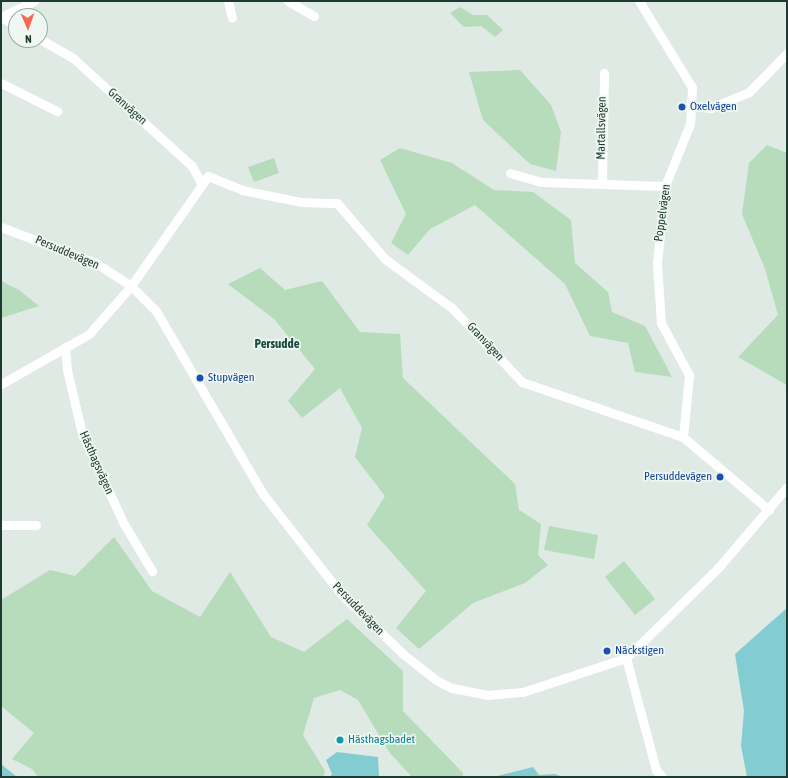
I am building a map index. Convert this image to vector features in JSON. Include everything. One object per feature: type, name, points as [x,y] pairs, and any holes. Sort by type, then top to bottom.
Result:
[{"type":"street","points":[[1,17],[34,1]]},
{"type":"street","points":[[228,1],[232,18]]},
{"type":"street","points":[[288,1],[314,16]]},
{"type":"street","name":"Poppelvägen","points":[[639,1],[692,87],[690,124],[665,186],[657,264],[661,323],[689,375],[683,437]]},
{"type":"street","name":"Granvägen","points":[[48,44],[74,59],[192,166],[202,185],[208,176],[242,190],[301,202],[337,203],[385,259],[452,308],[522,382],[683,437],[769,510]]},
{"type":"street","points":[[691,106],[712,108],[749,92],[787,53]]},
{"type":"street","name":"Martallsvägen","points":[[602,182],[604,73]]},
{"type":"street","points":[[1,83],[57,111]]},
{"type":"street","points":[[510,173],[542,182],[602,182],[665,186]]},
{"type":"street","points":[[1,384],[89,334],[131,286],[202,185]]},
{"type":"street","name":"Persuddevägen","points":[[1,227],[96,263],[131,286],[156,311],[263,494],[342,595],[403,654],[436,680],[452,688],[487,695],[523,692],[568,679],[626,658],[718,568],[769,510],[787,487]]},
{"type":"street","name":"Hästhagsvägen","points":[[65,347],[67,370],[82,434],[124,524],[152,571]]},
{"type":"street","points":[[1,525],[36,526]]},
{"type":"street","points":[[626,658],[656,770],[662,777]]},
{"type":"green space","points":[[460,7],[473,15],[487,15],[503,30],[495,37],[481,26],[464,27],[450,13]]},
{"type":"green space","points":[[520,70],[551,105],[561,132],[556,171],[530,164],[483,120],[469,72]]},
{"type":"green space","points":[[767,145],[787,153],[787,385],[738,357],[778,315],[765,269],[742,214],[749,163]]},
{"type":"green space","points":[[400,148],[452,163],[494,190],[533,192],[571,220],[575,263],[608,292],[612,312],[645,326],[672,377],[635,372],[628,343],[590,336],[565,284],[475,205],[430,229],[408,255],[391,243],[406,214],[380,160]]},
{"type":"green space","points":[[274,158],[279,173],[254,182],[248,167]]},
{"type":"green space","points":[[260,268],[285,290],[322,281],[360,332],[400,334],[403,378],[515,484],[519,510],[541,524],[538,555],[548,565],[525,583],[473,603],[419,649],[396,628],[426,591],[367,525],[385,496],[355,457],[362,428],[340,388],[302,418],[288,401],[315,369],[274,319],[228,284]]},
{"type":"green space","points":[[1,281],[19,290],[39,306],[1,318]]},
{"type":"green space","points":[[549,526],[598,535],[594,559],[544,550]]},
{"type":"green space","points":[[114,537],[152,591],[200,617],[230,572],[271,637],[304,652],[347,619],[403,671],[403,711],[463,773],[463,777],[412,777],[389,752],[358,700],[340,690],[314,698],[303,735],[325,771],[323,777],[38,777],[32,769],[12,759],[34,733],[1,706],[1,600],[50,570],[75,576]]},
{"type":"green space","points":[[624,561],[655,599],[635,615],[605,577]]},
{"type":"water","points":[[787,608],[787,777],[747,777],[741,746],[744,711],[735,654]]},
{"type":"water","points":[[337,752],[378,757],[379,777],[330,777],[332,774],[326,760]]},
{"type":"water","points":[[1,764],[17,777],[1,777]]},
{"type":"water","points":[[533,767],[539,775],[555,774],[563,777],[493,777]]},
{"type":"place","name":"Oxelvägen","points":[[682,107]]},
{"type":"place","name":"Stupvägen","points":[[200,378]]},
{"type":"place","name":"Persuddevägen","points":[[720,477]]},
{"type":"place","name":"Näckstigen","points":[[607,651]]},
{"type":"place","name":"Hästhagsbadet","points":[[340,740]]},
{"type":"district","name":"Persudde","points":[[277,344]]}]
